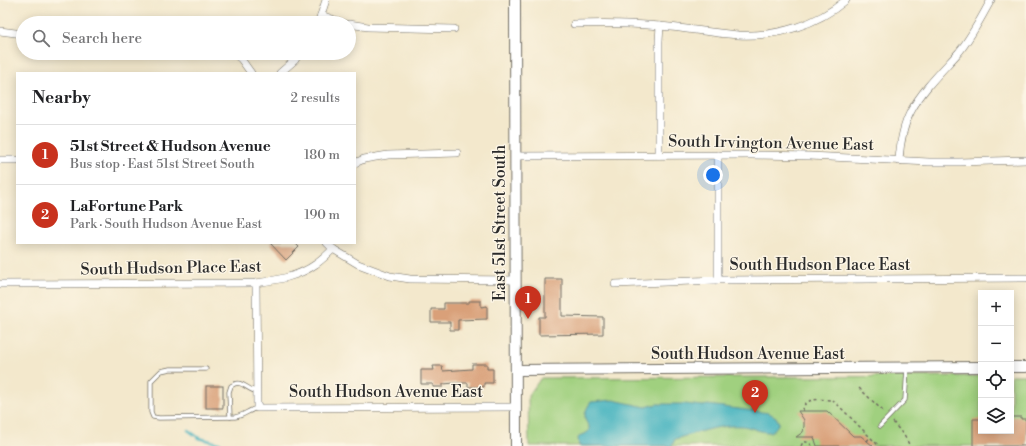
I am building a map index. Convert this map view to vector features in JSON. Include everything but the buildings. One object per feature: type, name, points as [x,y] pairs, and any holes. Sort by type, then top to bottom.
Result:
[{"type":"street","points":[[322,15],[326,0]]},
{"type":"street","name":"East 51st Street South","points":[[515,0],[516,446]]},
{"type":"street","points":[[574,24],[660,26],[739,35],[769,33],[790,29],[813,21],[831,11],[846,0]]},
{"type":"street","points":[[898,161],[904,130],[910,112],[923,93],[967,40],[991,0]]},
{"type":"street","points":[[356,25],[368,27],[454,29]]},
{"type":"street","points":[[659,155],[660,26]]},
{"type":"street","points":[[0,32],[16,33]]},
{"type":"street","points":[[242,60],[250,72]]},
{"type":"street","points":[[281,72],[295,60]]},
{"type":"street","points":[[356,163],[364,159],[388,155],[457,153]]},
{"type":"street","points":[[718,155],[718,280]]},
{"type":"street","name":"South Irvington Avenue East","points":[[515,156],[718,155],[790,156],[898,161],[960,162],[1026,160]]},
{"type":"street","points":[[0,160],[16,160]]},
{"type":"street","points":[[328,244],[333,249],[358,264],[374,271],[397,277],[434,280],[516,280]]},
{"type":"street","name":"South Hudson Place East","points":[[0,284],[256,283],[297,275],[316,264],[333,249]]},
{"type":"street","name":"South Hudson Place East","points":[[615,284],[718,280],[1026,278]]},
{"type":"street","points":[[256,283],[256,408]]},
{"type":"street","points":[[1014,367],[1026,367]]},
{"type":"street","name":"South Hudson Avenue East","points":[[516,370],[978,368]]},
{"type":"street","name":"South Hudson Avenue East","points":[[256,408],[516,407]]},
{"type":"lane","points":[[880,426],[905,400],[906,368]]},
{"type":"lane","points":[[206,369],[170,369],[161,371],[151,380],[151,412],[153,417],[230,417],[240,416],[256,408]]},
{"type":"lane","points":[[230,417],[229,392],[231,386],[236,383],[241,383],[250,390],[256,391]]},
{"type":"path","points":[[859,388],[889,417],[910,446]]},
{"type":"path","points":[[803,411],[803,407],[808,401],[833,400],[879,446]]},
{"type":"path","points":[[867,441],[870,437]]},
{"type":"path","points":[[801,446],[803,442],[806,442],[812,446]]},
{"type":"green space","points":[[1014,375],[1026,375],[1026,446],[529,446],[528,396],[541,378],[978,376],[978,434],[1014,434]]},
{"type":"water","points":[[613,400],[646,407],[657,404],[708,405],[769,413],[776,417],[779,423],[774,430],[770,432],[764,432],[743,426],[726,426],[675,439],[672,446],[579,446],[578,438],[589,431],[585,414],[591,402]]},
{"type":"waterway","points":[[188,430],[199,438],[230,446]]},
{"type":"place","name":"51st Street & Hudson Avenue","points":[[528,319]]},
{"type":"place","name":"LaFortune Park","points":[[755,413]]}]
